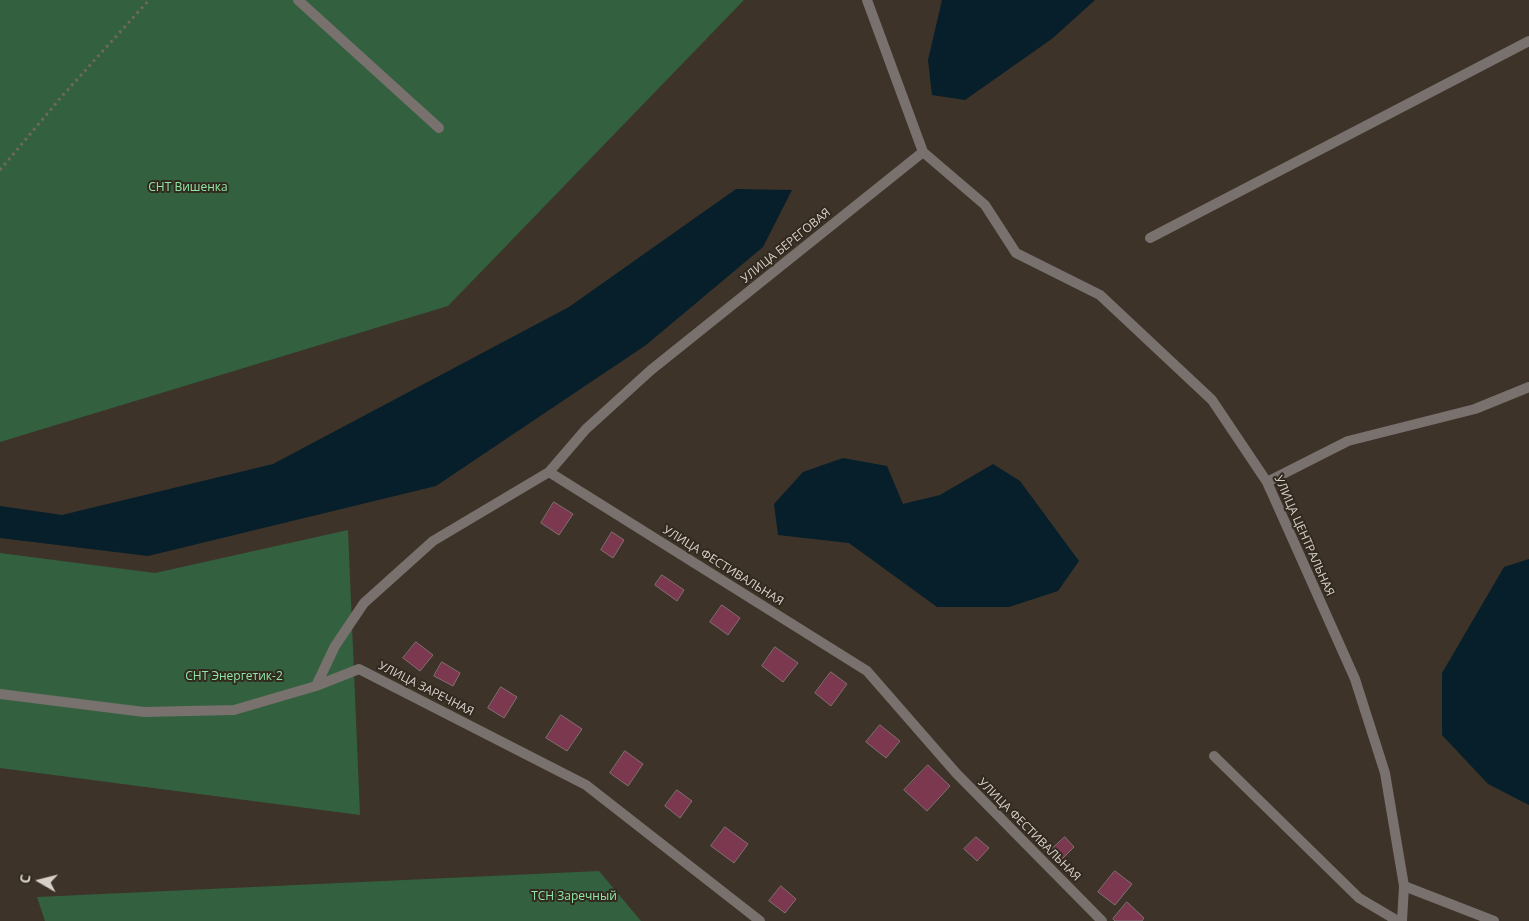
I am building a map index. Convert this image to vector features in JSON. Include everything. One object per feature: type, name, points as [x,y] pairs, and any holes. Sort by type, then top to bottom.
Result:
[{"type":"street","points":[[298,0],[439,128]]},
{"type":"street","points":[[867,0],[923,152]]},
{"type":"street","points":[[1150,238],[1529,41]]},
{"type":"street","name":"УЛИЦА ЦЕНТРАЛЬНАЯ","points":[[923,152],[985,205],[1016,253],[1100,295],[1212,400],[1267,482],[1355,679],[1385,773],[1404,886],[1400,921]]},
{"type":"street","name":"УЛИЦА БЕРЕГОВАЯ","points":[[549,472],[586,429],[651,370],[923,152]]},
{"type":"street","points":[[1267,482],[1348,442],[1475,409],[1529,387]]},
{"type":"street","points":[[316,686],[335,646],[364,603],[433,541],[549,472]]},
{"type":"street","name":"УЛИЦА ФЕСТИВАЛЬНАЯ","points":[[549,472],[866,671],[956,773],[1102,921]]},
{"type":"street","name":"УЛИЦА ЗАРЕЧНАЯ","points":[[0,694],[144,712],[234,710],[316,686],[358,669],[586,785],[760,921]]},
{"type":"street","points":[[1214,756],[1359,898],[1400,921]]},
{"type":"street","points":[[1404,886],[1494,921]]},
{"type":"path","points":[[0,170],[63,95],[149,0]]},
{"type":"green space","name":"СНТ Вишенка","points":[[0,0],[744,0],[448,306],[0,442]]},
{"type":"green space","name":"СНТ Энергетик-2","points":[[348,530],[360,815],[0,768],[0,553],[155,573]]},
{"type":"green space","name":"ТСН Заречный","points":[[599,871],[641,921],[45,921],[37,897]]},
{"type":"water","points":[[942,0],[1095,0],[1053,38],[965,100],[932,95],[928,60]]},
{"type":"water","points":[[736,189],[792,190],[763,247],[646,345],[436,486],[148,556],[0,538],[0,506],[62,515],[273,464],[569,307]]},
{"type":"water","points":[[843,458],[887,466],[903,504],[940,495],[993,464],[1020,481],[1079,561],[1058,591],[1009,607],[937,607],[849,543],[778,535],[774,504],[803,472]]},
{"type":"water","points":[[1529,559],[1529,805],[1488,784],[1442,735],[1442,673],[1504,567]]},
{"type":"building","points":[[554,502],[573,514],[559,535],[541,523]]},
{"type":"building","points":[[612,532],[624,540],[613,558],[601,550]]},
{"type":"building","points":[[662,575],[684,590],[677,601],[655,585]]},
{"type":"building","points":[[722,605],[740,618],[728,635],[710,622]]},
{"type":"building","points":[[416,642],[433,655],[420,671],[403,658]]},
{"type":"building","points":[[775,647],[798,663],[783,682],[762,666]]},
{"type":"building","points":[[442,662],[460,673],[453,686],[434,676]]},
{"type":"building","points":[[831,672],[847,684],[831,706],[815,693]]},
{"type":"building","points":[[501,687],[517,697],[504,718],[488,708]]},
{"type":"building","points":[[561,715],[582,729],[567,751],[546,738]]},
{"type":"building","points":[[880,725],[900,741],[886,758],[866,742]]},
{"type":"building","points":[[625,751],[643,764],[628,786],[610,773]]},
{"type":"building","points":[[928,765],[950,786],[927,811],[904,790]]},
{"type":"building","points":[[677,790],[692,801],[680,818],[665,806]]},
{"type":"building","points":[[725,827],[748,844],[734,863],[711,846]]},
{"type":"building","points":[[976,837],[989,848],[977,861],[964,849]]},
{"type":"building","points":[[1065,837],[1074,847],[1062,859],[1052,849]]},
{"type":"building","points":[[1115,871],[1132,884],[1115,905],[1098,892]]},
{"type":"building","points":[[781,886],[796,899],[785,913],[769,901]]},
{"type":"building","points":[[1127,902],[1144,918],[1142,921],[1115,921],[1113,919]]}]
